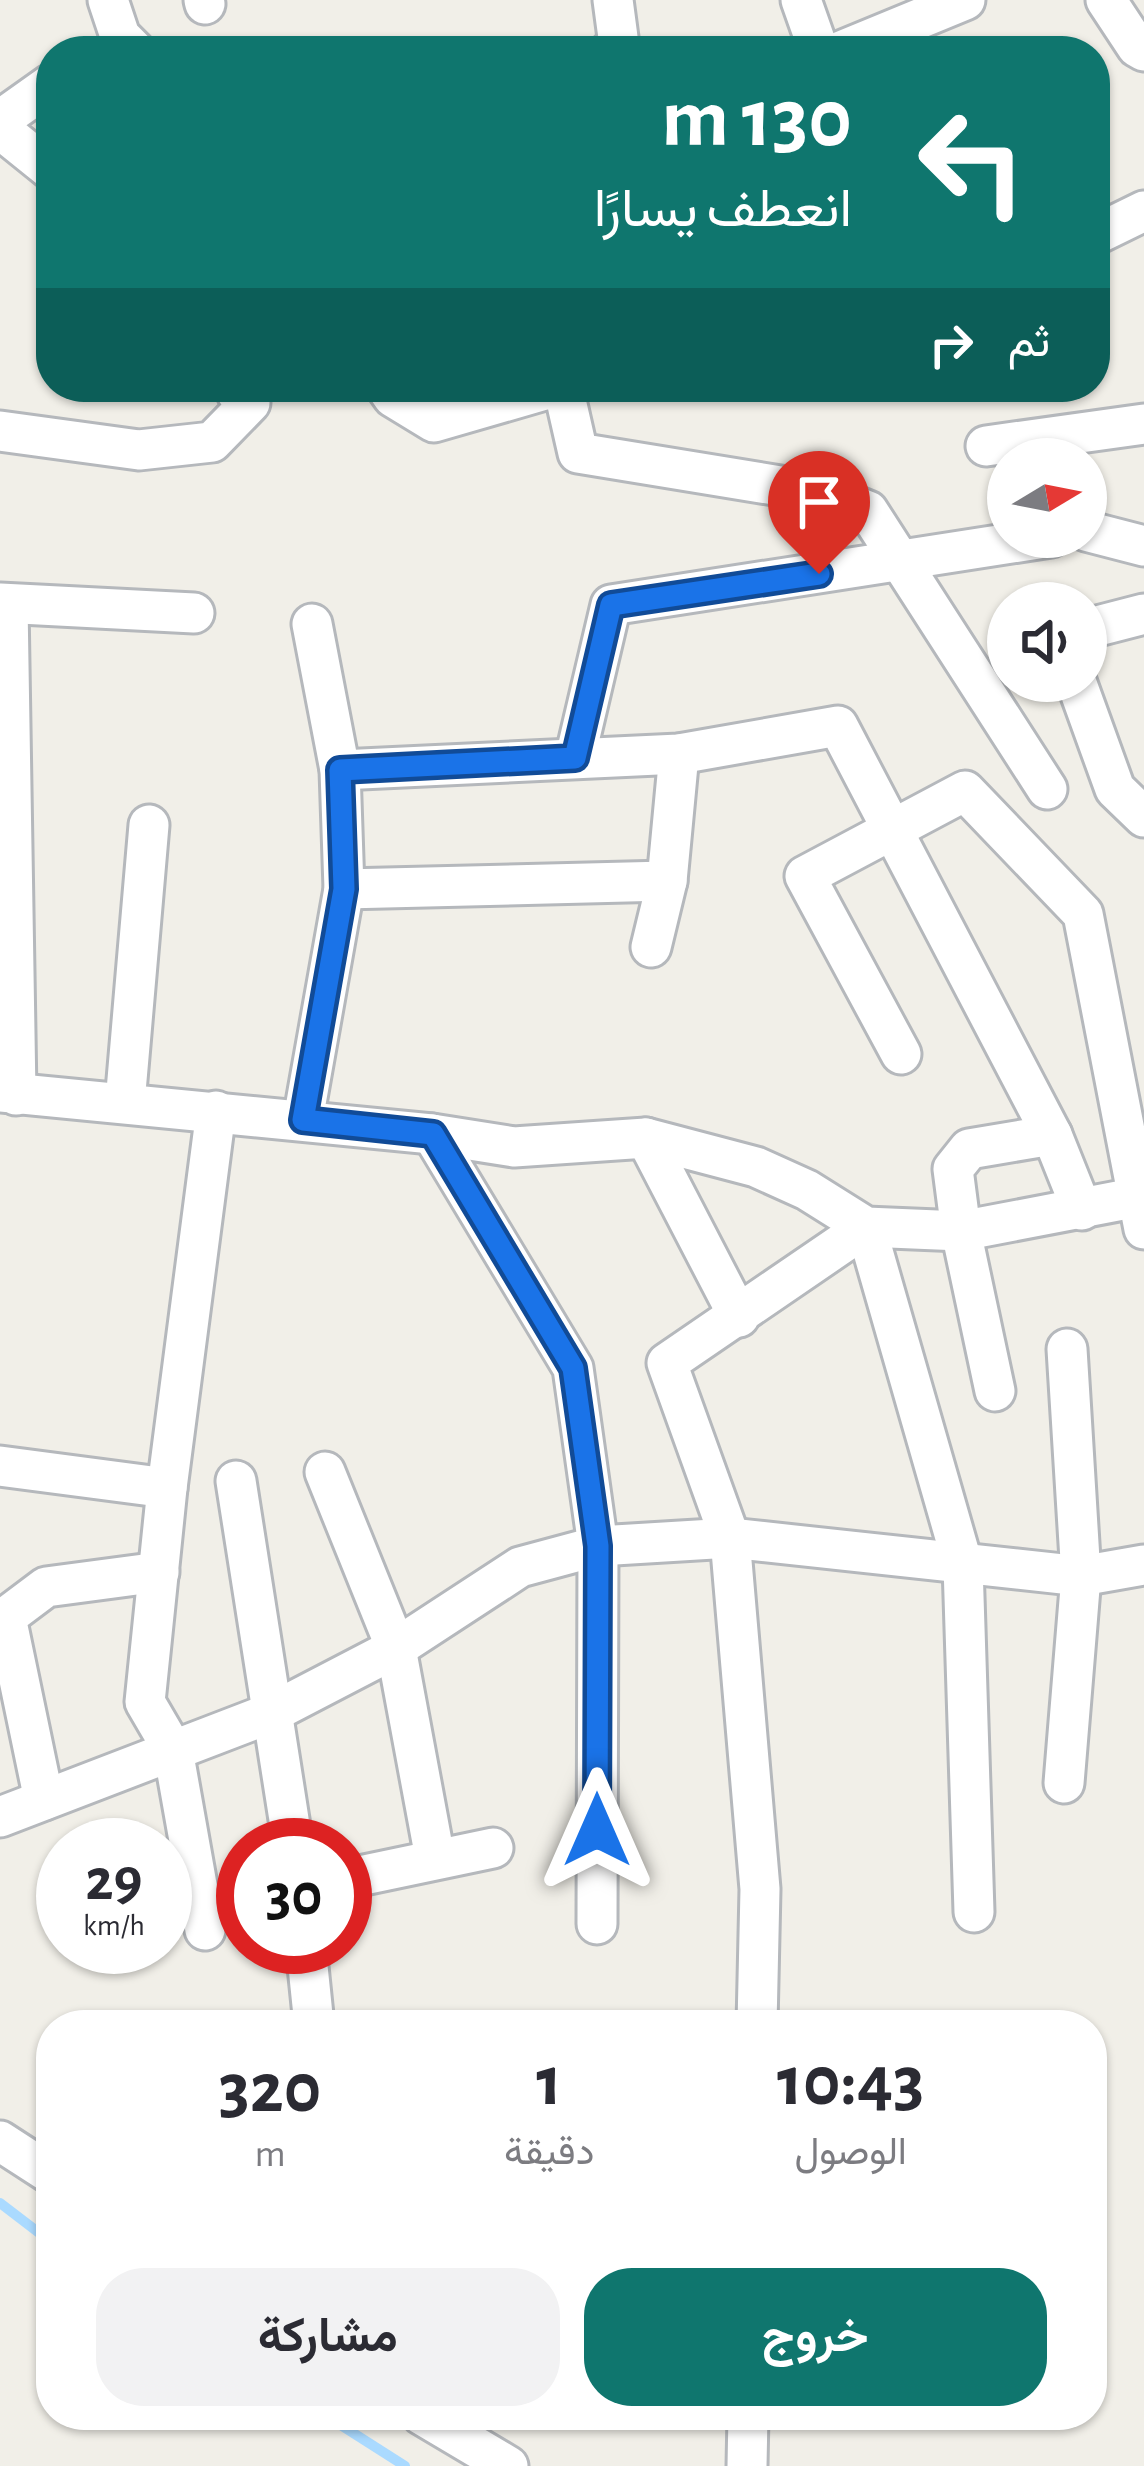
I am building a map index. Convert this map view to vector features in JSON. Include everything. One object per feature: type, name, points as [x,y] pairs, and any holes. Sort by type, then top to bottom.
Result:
[{"type":"street","points":[[613,0],[618,36]]},
{"type":"street","points":[[801,0],[814,36]]},
{"type":"street","points":[[1106,0],[1144,51]]},
{"type":"street","points":[[876,36],[956,2]]},
{"type":"street","points":[[36,96],[0,124],[36,156]]},
{"type":"street","points":[[1110,228],[1144,211]]},
{"type":"street","points":[[0,431],[139,449],[212,442],[249,402]]},
{"type":"street","points":[[401,402],[434,422],[505,402]]},
{"type":"street","points":[[563,402],[578,453],[823,493],[868,511],[1047,789]]},
{"type":"street","points":[[986,446],[1144,424]]},
{"type":"street","points":[[1107,536],[1144,546]]},
{"type":"street","points":[[575,758],[611,605],[987,547]]},
{"type":"street","points":[[194,613],[4,603],[8,1093],[303,1120],[514,1147],[646,1138],[756,1167],[807,1190],[866,1227],[961,1231],[1082,1210],[1142,1208],[1083,914],[965,791],[805,876],[902,1054]]},
{"type":"street","points":[[1107,624],[1144,614]]},
{"type":"street","points":[[303,1120],[344,889],[340,770],[312,624]]},
{"type":"street","points":[[1084,702],[1115,789],[1144,817]]},
{"type":"street","points":[[340,770],[679,754],[838,726],[1052,1135],[1082,1210]]},
{"type":"street","points":[[651,947],[668,881],[679,754]]},
{"type":"street","points":[[125,1103],[149,826]]},
{"type":"street","points":[[344,889],[668,881]]},
{"type":"street","points":[[205,1930],[173,1750],[145,1702],[167,1488],[216,1111]]},
{"type":"street","points":[[433,1134],[573,1368],[598,1546],[597,1924]]},
{"type":"street","points":[[995,1391],[961,1231],[953,1169],[969,1149],[1052,1135]]},
{"type":"street","points":[[646,1138],[739,1317]]},
{"type":"street","points":[[757,2010],[760,1888],[730,1538],[668,1363],[866,1227]]},
{"type":"street","points":[[866,1227],[963,1565],[974,1912]]},
{"type":"street","points":[[1064,1784],[1081,1576],[1067,1349]]},
{"type":"street","points":[[0,1466],[167,1488]]},
{"type":"street","points":[[325,1472],[396,1648],[435,1858]]},
{"type":"street","points":[[236,1481],[289,1818]]},
{"type":"street","points":[[0,1817],[272,1713],[396,1648],[520,1568],[598,1546],[730,1538],[1081,1576],[1144,1565]]},
{"type":"street","points":[[44,1800],[6,1617],[46,1588],[159,1572]]},
{"type":"street","points":[[372,1873],[494,1848]]},
{"type":"street","points":[[309,1974],[312,2010]]},
{"type":"street","points":[[0,2141],[36,2164]]},
{"type":"street","points":[[447,2430],[508,2466]]},
{"type":"street","points":[[747,2466],[748,2430]]},
{"type":"waterway","points":[[0,2203],[36,2231]]},
{"type":"waterway","points":[[349,2430],[405,2466]]},
{"type":"route","points":[[597,1830],[598,1546],[573,1368],[433,1134],[303,1120],[344,889],[340,770],[575,758],[611,605],[819,574]]}]
